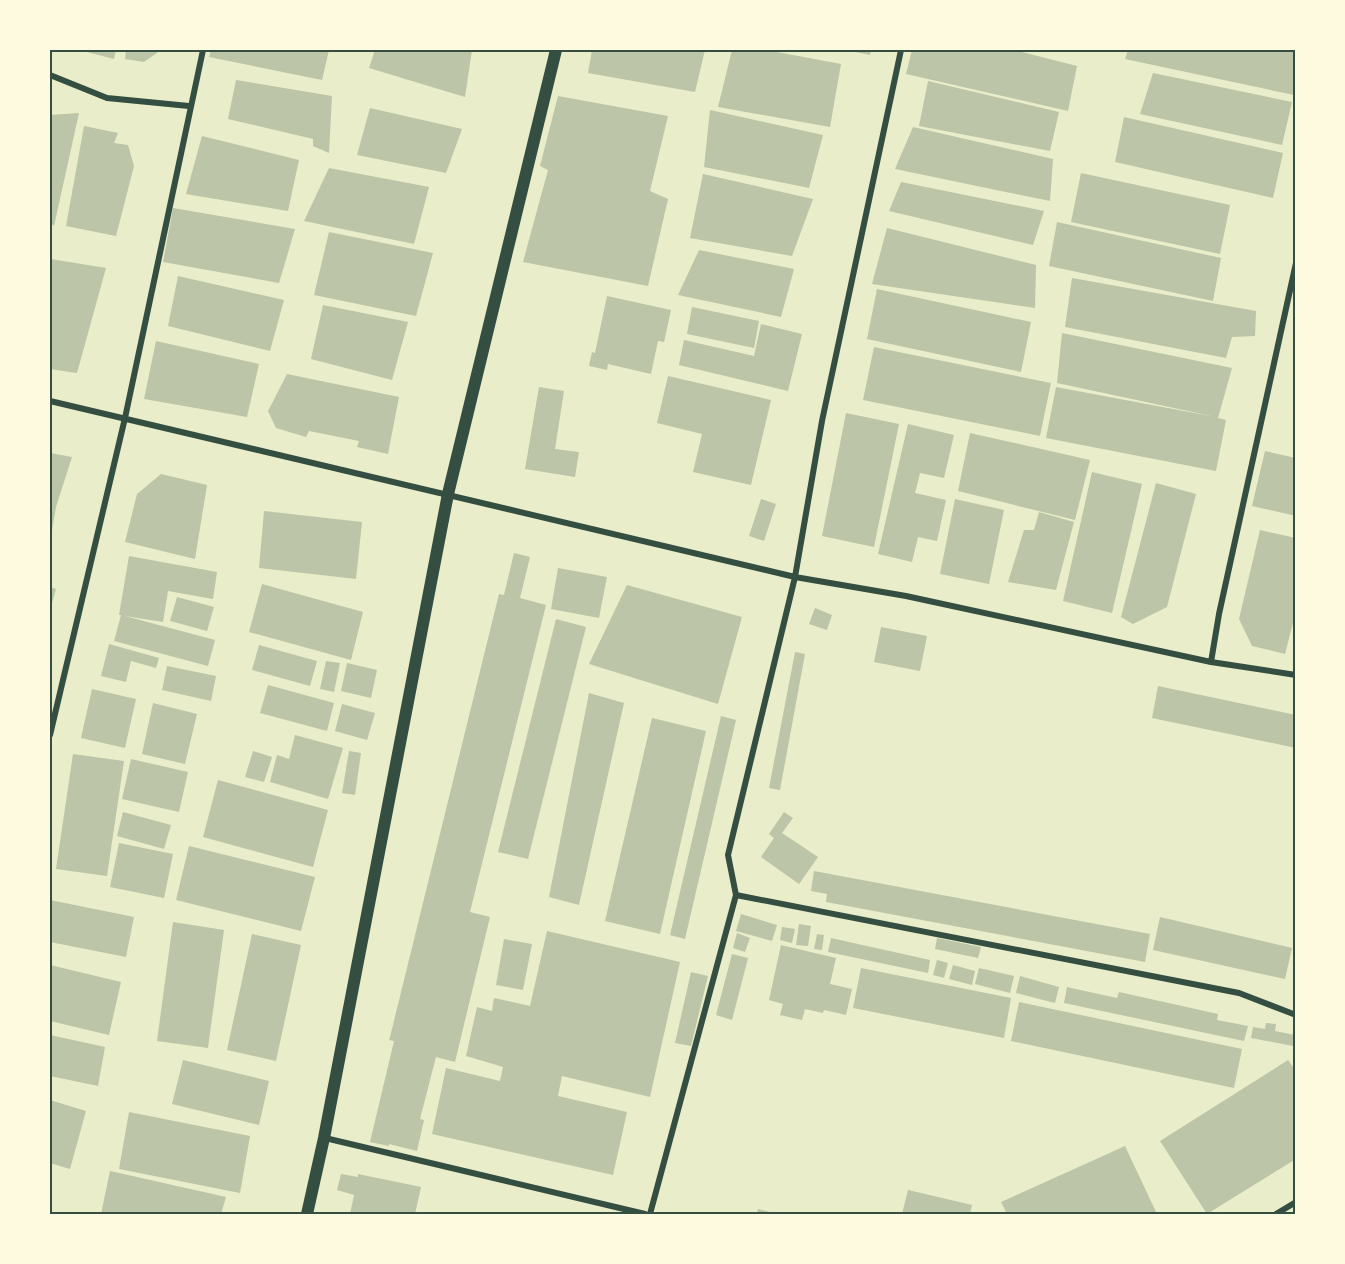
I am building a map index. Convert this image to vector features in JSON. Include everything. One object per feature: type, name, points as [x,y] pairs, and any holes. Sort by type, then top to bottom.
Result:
[{"type":"main road","points":[[308,1215],[448,494],[556,50]]},
{"type":"street","points":[[50,735],[124,418],[189,106],[203,50]]},
{"type":"street","points":[[324,1138],[648,1215],[736,895],[728,855],[795,577],[822,421],[901,50]]},
{"type":"street","points":[[50,75],[107,98],[189,106]]},
{"type":"street","points":[[1211,662],[1229,567],[1296,263]]},
{"type":"street","points":[[50,401],[795,577],[906,596],[1211,662],[1296,675]]},
{"type":"street","points":[[736,895],[1239,993],[1296,1015]]},
{"type":"street","points":[[1276,1215],[1296,1202]]},
{"type":"building","points":[[79,50],[116,50],[114,59]]},
{"type":"building","points":[[126,50],[161,50],[144,62],[125,59]]},
{"type":"building","points":[[211,50],[329,50],[322,80],[209,57]]},
{"type":"building","points":[[375,50],[472,50],[465,97],[369,68]]},
{"type":"building","points":[[592,50],[705,50],[695,92],[588,73]]},
{"type":"building","points":[[732,50],[766,50],[841,64],[830,127],[718,107]]},
{"type":"building","points":[[846,50],[871,50],[870,55]]},
{"type":"building","points":[[912,50],[1014,50],[1077,66],[1068,111],[906,74]]},
{"type":"building","points":[[1128,50],[1296,50],[1294,95],[1125,59]]},
{"type":"building","points":[[1153,73],[1292,102],[1282,145],[1140,114]]},
{"type":"building","points":[[236,80],[332,96],[329,153],[313,146],[313,139],[228,119]]},
{"type":"building","points":[[928,81],[1059,112],[1050,151],[919,126]]},
{"type":"building","points":[[558,96],[668,116],[650,191],[668,199],[648,286],[523,262],[548,170],[540,166]]},
{"type":"building","points":[[370,108],[462,129],[446,173],[357,155]]},
{"type":"building","points":[[710,110],[823,135],[809,188],[704,167]]},
{"type":"building","points":[[79,113],[54,226],[50,223],[50,115]]},
{"type":"building","points":[[1124,117],[1283,153],[1273,198],[1115,162]]},
{"type":"building","points":[[84,126],[118,133],[114,143],[128,145],[134,166],[116,236],[66,226]]},
{"type":"building","points":[[913,127],[1053,159],[1050,201],[895,169]]},
{"type":"building","points":[[202,136],[299,160],[288,211],[186,194]]},
{"type":"building","points":[[329,168],[429,187],[414,244],[304,221]]},
{"type":"building","points":[[1081,173],[1230,205],[1220,254],[1071,222]]},
{"type":"building","points":[[703,174],[813,199],[792,256],[690,238]]},
{"type":"building","points":[[901,182],[1044,211],[1033,245],[889,211]]},
{"type":"building","points":[[173,208],[295,229],[279,283],[163,262]]},
{"type":"building","points":[[1057,222],[1221,258],[1213,301],[1049,266]]},
{"type":"building","points":[[887,228],[1036,265],[1035,308],[872,284]]},
{"type":"building","points":[[329,232],[433,253],[416,316],[314,295]]},
{"type":"building","points":[[699,250],[794,269],[781,317],[678,295]]},
{"type":"building","points":[[51,259],[106,268],[77,373],[50,369]]},
{"type":"building","points":[[178,276],[284,300],[270,351],[168,326]]},
{"type":"building","points":[[1072,278],[1256,311],[1255,336],[1232,337],[1226,358],[1065,327]]},
{"type":"building","points":[[877,289],[1031,322],[1021,372],[867,339]]},
{"type":"building","points":[[607,296],[671,310],[664,342],[658,341],[651,374],[608,364],[607,370],[589,366],[592,352],[595,353]]},
{"type":"building","points":[[323,305],[408,322],[392,380],[311,359]]},
{"type":"building","points":[[692,307],[759,321],[754,348],[687,334]]},
{"type":"building","points":[[761,324],[802,334],[788,391],[679,365],[684,340],[754,356]]},
{"type":"building","points":[[1062,333],[1232,368],[1218,418],[1226,420],[1216,471],[1046,438],[1056,387],[1216,417],[1057,383]]},
{"type":"building","points":[[156,341],[259,364],[247,417],[144,399]]},
{"type":"building","points":[[874,347],[1051,383],[1040,436],[863,400]]},
{"type":"building","points":[[287,374],[399,397],[388,454],[357,447],[359,441],[309,431],[306,437],[276,428],[268,411]]},
{"type":"building","points":[[668,376],[771,400],[751,485],[693,472],[702,434],[657,423]]},
{"type":"building","points":[[539,387],[564,391],[555,449],[579,452],[575,477],[525,469]]},
{"type":"building","points":[[846,413],[899,424],[874,547],[822,536]]},
{"type":"building","points":[[908,424],[954,435],[944,478],[920,473],[915,493],[946,500],[937,541],[918,537],[912,562],[878,554]]},
{"type":"building","points":[[970,433],[1090,460],[1075,520],[958,491]]},
{"type":"building","points":[[1265,451],[1296,458],[1296,516],[1252,506]]},
{"type":"building","points":[[50,453],[72,457],[56,507],[51,536]]},
{"type":"building","points":[[1092,472],[1142,484],[1112,613],[1063,601]]},
{"type":"building","points":[[161,474],[207,485],[195,559],[125,542],[137,494]]},
{"type":"building","points":[[1156,483],[1196,494],[1167,607],[1133,624],[1121,617]]},
{"type":"building","points":[[761,499],[776,504],[764,541],[749,536]]},
{"type":"building","points":[[955,499],[1004,510],[989,584],[940,574]]},
{"type":"building","points":[[264,511],[362,522],[356,579],[259,568]]},
{"type":"building","points":[[1039,512],[1074,522],[1056,590],[1008,582],[1024,530],[1034,530]]},
{"type":"building","points":[[1260,530],[1296,538],[1296,611],[1285,654],[1252,646],[1239,619]]},
{"type":"building","points":[[514,553],[530,557],[520,598],[546,605],[470,912],[490,917],[455,1062],[436,1057],[420,1119],[424,1120],[417,1151],[370,1142],[394,1041],[389,1040],[499,594],[504,595]]},
{"type":"building","points":[[129,556],[217,572],[213,599],[168,591],[163,622],[125,616],[215,640],[208,666],[114,641],[121,615],[119,615]]},
{"type":"building","points":[[558,568],[607,577],[599,618],[551,609]]},
{"type":"building","points":[[262,584],[363,612],[351,660],[249,632]]},
{"type":"building","points":[[627,585],[742,617],[718,704],[589,664]]},
{"type":"building","points":[[50,587],[56,589],[50,610]]},
{"type":"building","points":[[177,597],[214,607],[207,631],[170,621]]},
{"type":"building","points":[[815,608],[832,615],[827,630],[809,624]]},
{"type":"building","points":[[556,619],[586,627],[528,859],[498,852]]},
{"type":"building","points":[[881,627],[927,636],[920,671],[874,662]]},
{"type":"building","points":[[109,644],[159,658],[156,668],[131,661],[126,682],[101,676]]},
{"type":"building","points":[[259,645],[317,661],[310,686],[252,670]]},
{"type":"building","points":[[795,652],[805,654],[780,790],[769,788]]},
{"type":"building","points":[[326,661],[340,663],[334,692],[320,689]]},
{"type":"building","points":[[347,663],[377,670],[371,698],[341,691]]},
{"type":"building","points":[[167,666],[216,676],[211,701],[162,690]]},
{"type":"building","points":[[268,685],[334,703],[327,731],[260,713]]},
{"type":"building","points":[[1158,686],[1296,715],[1296,748],[1152,718]]},
{"type":"building","points":[[92,689],[136,699],[125,748],[81,738]]},
{"type":"building","points":[[589,693],[624,703],[579,905],[549,897]]},
{"type":"building","points":[[153,703],[197,714],[185,764],[142,754]]},
{"type":"building","points":[[342,704],[375,713],[367,740],[335,731]]},
{"type":"building","points":[[721,716],[736,720],[685,939],[670,935]]},
{"type":"building","points":[[652,718],[706,731],[660,934],[605,921]]},
{"type":"building","points":[[295,735],[343,748],[328,799],[270,782],[277,755],[289,759]]},
{"type":"building","points":[[253,751],[272,757],[264,782],[245,777]]},
{"type":"building","points":[[349,751],[361,753],[355,795],[342,793]]},
{"type":"building","points":[[73,754],[124,761],[107,876],[56,869]]},
{"type":"building","points":[[131,759],[188,772],[179,812],[122,799]]},
{"type":"building","points":[[218,780],[328,810],[313,867],[203,837]]},
{"type":"building","points":[[123,812],[171,825],[164,849],[117,836]]},
{"type":"building","points":[[784,812],[793,818],[782,833],[818,857],[799,884],[761,857],[774,838],[769,834]]},
{"type":"building","points":[[119,843],[173,854],[164,898],[110,887]]},
{"type":"building","points":[[189,846],[315,877],[301,931],[176,900]]},
{"type":"building","points":[[814,871],[1150,934],[1145,962],[826,902],[827,894],[811,891]]},
{"type":"building","points":[[50,900],[134,917],[126,957],[50,942]]},
{"type":"building","points":[[741,914],[777,925],[772,941],[736,931]]},
{"type":"building","points":[[1160,917],[1292,948],[1285,979],[1153,950]]},
{"type":"building","points":[[173,922],[224,930],[208,1048],[157,1041]]},
{"type":"building","points":[[799,924],[811,926],[808,946],[796,945]]},
{"type":"building","points":[[782,927],[795,929],[792,943],[780,940]]},
{"type":"building","points":[[547,931],[680,962],[650,1097],[562,1076],[558,1096],[627,1112],[613,1175],[432,1134],[446,1068],[500,1081],[503,1067],[466,1056],[477,1007],[492,1011],[494,998],[530,1006]]},
{"type":"building","points":[[737,933],[750,938],[745,952],[733,948]]},
{"type":"building","points":[[252,934],[301,945],[276,1061],[227,1050]]},
{"type":"building","points":[[817,934],[824,935],[822,950],[814,949]]},
{"type":"building","points":[[831,938],[930,960],[928,973],[828,952]]},
{"type":"building","points":[[937,938],[981,947],[978,958],[935,949]]},
{"type":"building","points":[[504,939],[532,944],[523,990],[496,985]]},
{"type":"building","points":[[781,945],[836,958],[830,984],[852,989],[846,1015],[805,1009],[802,1020],[780,1015],[783,1004],[769,1000]]},
{"type":"building","points":[[732,954],[748,958],[732,1020],[716,1015]]},
{"type":"building","points":[[937,960],[948,963],[944,978],[933,975]]},
{"type":"building","points":[[50,965],[121,982],[109,1035],[50,1021]]},
{"type":"building","points":[[953,965],[975,971],[972,985],[949,979]]},
{"type":"building","points":[[861,968],[1011,998],[1004,1038],[853,1008]]},
{"type":"building","points":[[979,968],[1014,976],[1010,993],[975,984]]},
{"type":"building","points":[[691,972],[708,976],[691,1046],[675,1043]]},
{"type":"building","points":[[1020,976],[1059,987],[1055,1003],[1016,993]]},
{"type":"building","points":[[1067,987],[1117,998],[1119,992],[1218,1014],[1217,1020],[1248,1026],[1244,1041],[1064,1003]]},
{"type":"building","points":[[1019,1002],[1242,1049],[1234,1088],[1011,1041]]},
{"type":"building","points":[[1266,1023],[1276,1024],[1275,1031],[1295,1035],[1293,1046],[1251,1038],[1253,1027],[1265,1029]]},
{"type":"building","points":[[50,1035],[105,1047],[98,1086],[50,1076]]},
{"type":"building","points":[[183,1060],[269,1081],[259,1125],[172,1104]]},
{"type":"building","points":[[1288,1060],[1296,1071],[1296,1159],[1207,1214],[1160,1141]]},
{"type":"building","points":[[50,1100],[86,1111],[70,1169],[50,1163]]},
{"type":"building","points":[[129,1112],[250,1136],[240,1193],[119,1169]]},
{"type":"building","points":[[1125,1146],[1157,1214],[1007,1214],[1001,1202]]},
{"type":"building","points":[[110,1171],[226,1197],[221,1214],[101,1214]]},
{"type":"building","points":[[341,1174],[358,1177],[358,1174],[421,1187],[415,1214],[350,1214],[354,1195],[337,1190]]},
{"type":"building","points":[[908,1190],[972,1205],[970,1214],[902,1214]]},
{"type":"building","points":[[758,1209],[777,1214],[757,1214]]}]
